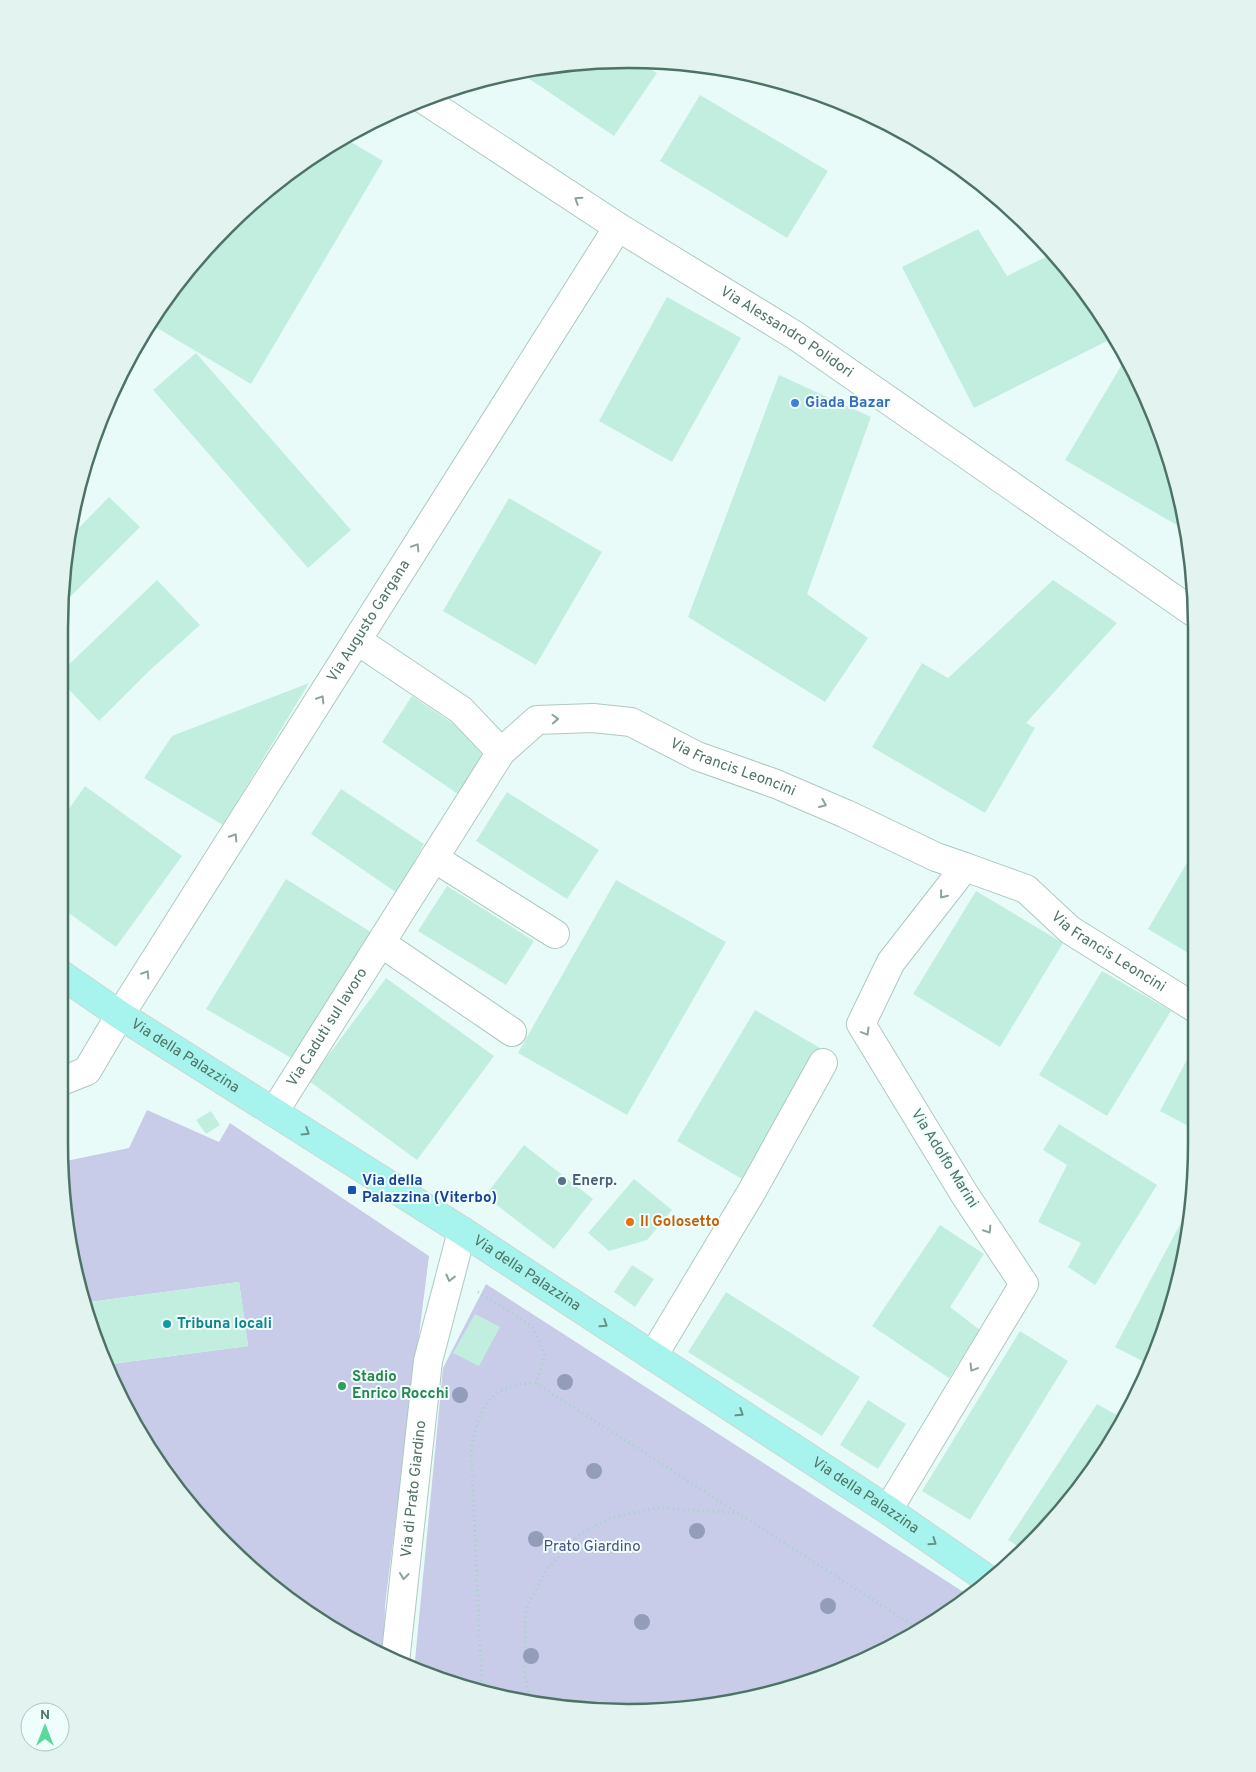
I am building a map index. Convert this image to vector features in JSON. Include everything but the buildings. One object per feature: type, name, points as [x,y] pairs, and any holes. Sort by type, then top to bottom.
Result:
[{"type":"main road","name":"Via della Palazzina","points":[[68,979],[120,1015],[462,1230],[888,1510],[984,1577]]},
{"type":"street","name":"Via Alessandro Polidori","points":[[430,104],[618,227],[796,336],[1187,608]]},
{"type":"street","name":"Via Augusto Gargana","points":[[68,1079],[88,1071],[120,1015],[618,227]]},
{"type":"street","points":[[358,641],[461,710],[501,752]]},
{"type":"street","name":"Via Francis Leoncini","points":[[501,752],[538,720],[593,718],[631,722],[697,756],[776,784],[846,814],[936,857],[1026,889],[1070,930],[1188,1004]]},
{"type":"street","name":"Via Caduti sul lavoro","points":[[274,1112],[501,752]]},
{"type":"street","points":[[434,858],[555,934]]},
{"type":"street","name":"Via Adolfo Marini","points":[[888,1510],[1024,1284],[965,1195],[861,1024],[891,962],[964,867]]},
{"type":"street","points":[[381,943],[512,1032]]},
{"type":"street","points":[[653,1356],[752,1191],[823,1063]]},
{"type":"street","name":"Via di Prato Giardino","points":[[396,1654],[428,1361],[462,1230]]},
{"type":"path","points":[[475,1290],[532,1326],[545,1355],[536,1383]]},
{"type":"path","points":[[482,1685],[473,1440],[476,1424],[490,1399],[503,1388],[536,1383],[913,1626]]},
{"type":"path","points":[[529,1696],[524,1670],[526,1609],[546,1570],[580,1534],[611,1518],[655,1508],[738,1513]]},
{"type":"green space","name":"Stadio Enrico Rocchi","points":[[147,1110],[219,1142],[230,1123],[429,1256],[385,1605],[384,1649],[317,1610],[287,1589],[232,1540],[183,1485],[162,1455],[125,1392],[113,1364],[248,1346],[239,1282],[91,1302],[78,1253],[72,1217],[68,1160],[129,1148]]},
{"type":"green space","name":"Prato Giardino","points":[[486,1284],[964,1592],[908,1629],[876,1647],[842,1662],[808,1675],[773,1685],[701,1700],[628,1704],[555,1700],[483,1685],[448,1675],[415,1662],[443,1368]]},
{"type":"place","name":"Giada Bazar","points":[[795,403]]},
{"type":"place","name":"Enerp.","points":[[562,1181]]},
{"type":"place","name":"Via della Palazzina (Viterbo)","points":[[352,1190]]},
{"type":"place","name":"Il Golosetto","points":[[630,1222]]},
{"type":"place","name":"Tribuna locali","points":[[167,1324]]},
{"type":"place","name":"Stadio Enrico Rocchi","points":[[342,1386]]}]
